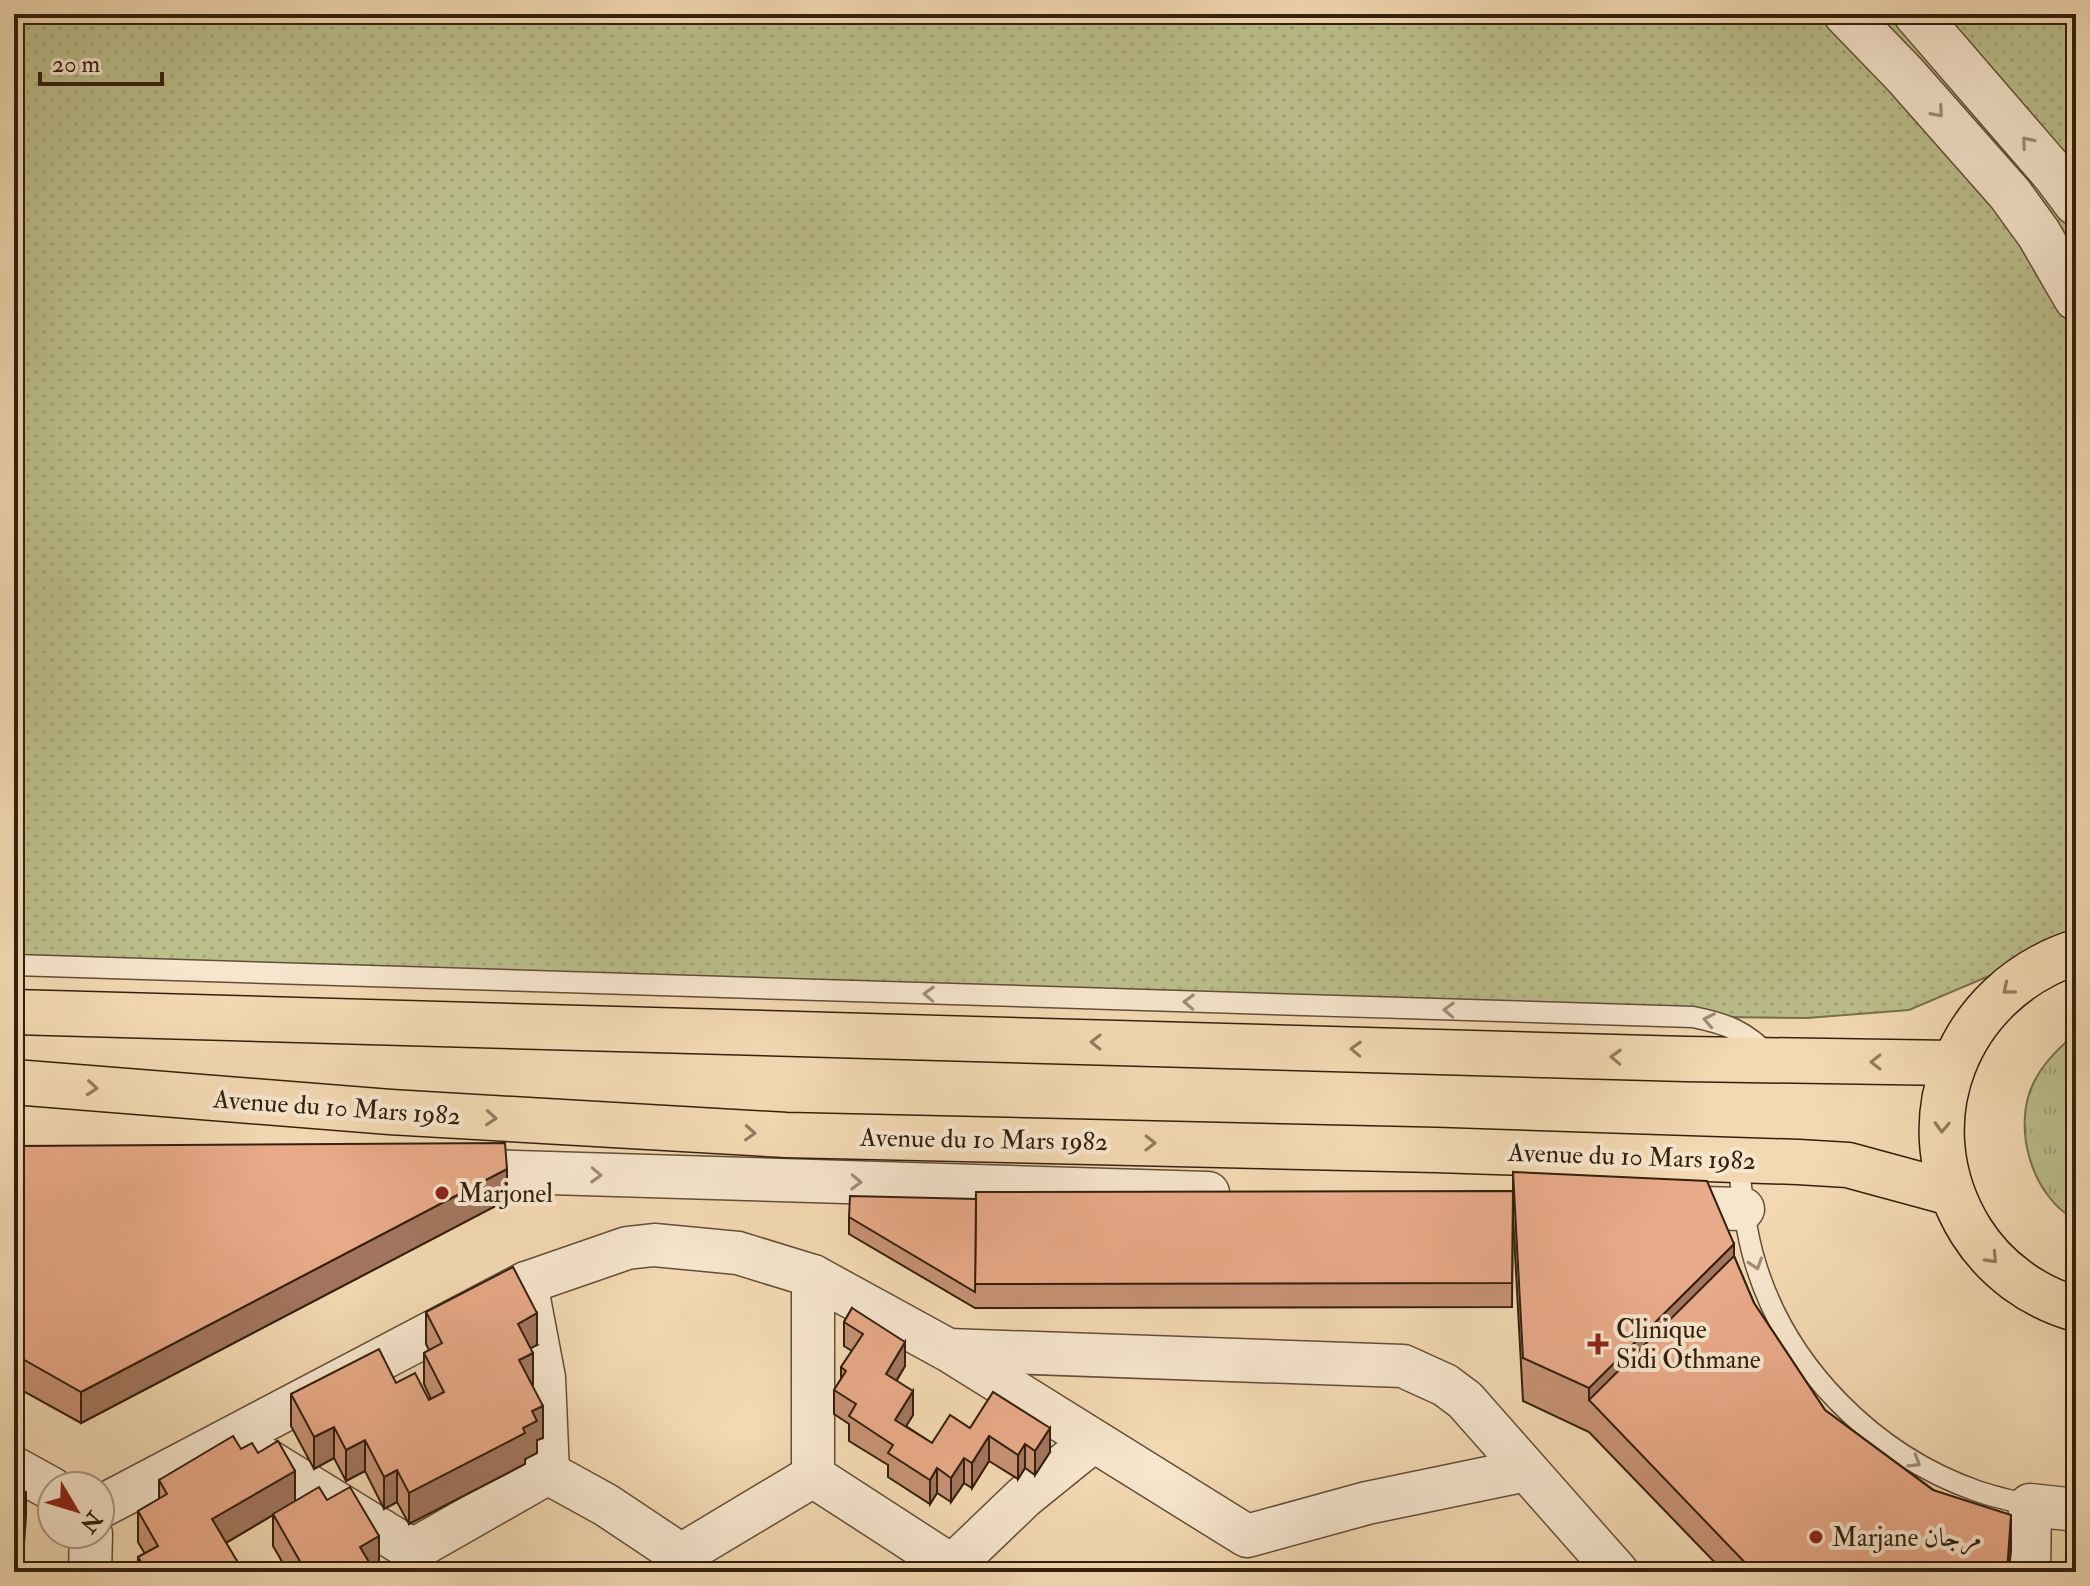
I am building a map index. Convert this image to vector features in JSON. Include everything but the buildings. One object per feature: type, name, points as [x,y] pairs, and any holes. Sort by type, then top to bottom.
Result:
[{"type":"main road","points":[[2076,952],[2034,970],[1996,999],[1972,1029],[1954,1063],[1945,1095],[1941,1127],[1943,1160],[1951,1193],[1962,1218],[1995,1262],[2039,1295],[2076,1309]]},
{"type":"main road","points":[[14,1012],[1954,1063]]},
{"type":"main road","name":"Avenue du 10 Mars 1982","points":[[14,1082],[404,1113],[786,1135],[1848,1165],[1951,1193]]},
{"type":"street","points":[[1846,14],[1905,75],[2010,194],[2039,234],[2076,298]]},
{"type":"street","points":[[1905,75],[1929,28],[2076,203]]},
{"type":"street","points":[[410,1169],[1250,1194]]},
{"type":"street","points":[[1630,1206],[1743,1209]]},
{"type":"street","points":[[116,1498],[526,1283],[627,1248],[654,1245],[738,1253],[813,1276],[948,1350],[1092,1442],[1248,1554],[1367,1503],[1526,1470]]},
{"type":"street","points":[[813,1276],[813,1476]]},
{"type":"street","points":[[526,1283],[544,1378],[548,1473]]},
{"type":"street","points":[[948,1350],[1403,1366],[1445,1385],[1465,1400],[1617,1572]]},
{"type":"street","points":[[230,1437],[413,1561],[548,1473]]},
{"type":"street","points":[[813,1476],[952,1569],[1024,1497],[1092,1442]]},
{"type":"street","points":[[14,1468],[36,1480]]},
{"type":"street","points":[[548,1473],[606,1505],[680,1564],[813,1476]]},
{"type":"street","points":[[2029,1572],[2030,1505],[2076,1510]]},
{"type":"street","points":[[90,1572],[91,1550]]},
{"type":"lane","points":[[14,965],[1693,1017],[1724,1023],[1752,1038],[1774,1060]]},
{"type":"lane","points":[[1738,1160],[1743,1209],[1755,1263],[1775,1314],[1804,1361],[1839,1404],[1880,1440],[1927,1469],[1977,1491],[2030,1505]]},
{"type":"green space","points":[[14,14],[2076,14],[2076,939],[1909,1010],[1807,1018],[1234,1011],[14,961]]},
{"type":"green space","points":[[2076,1033],[2076,1220],[2048,1195],[2038,1178],[2030,1160],[2025,1121],[2027,1102],[2037,1076]]},
{"type":"place","name":"Marjonel","points":[[442,1193]]},
{"type":"place","name":"Clinique Sidi Othmane","points":[[1598,1344]]},
{"type":"place","name":"Marjane مرجان","points":[[1816,1537]]}]
